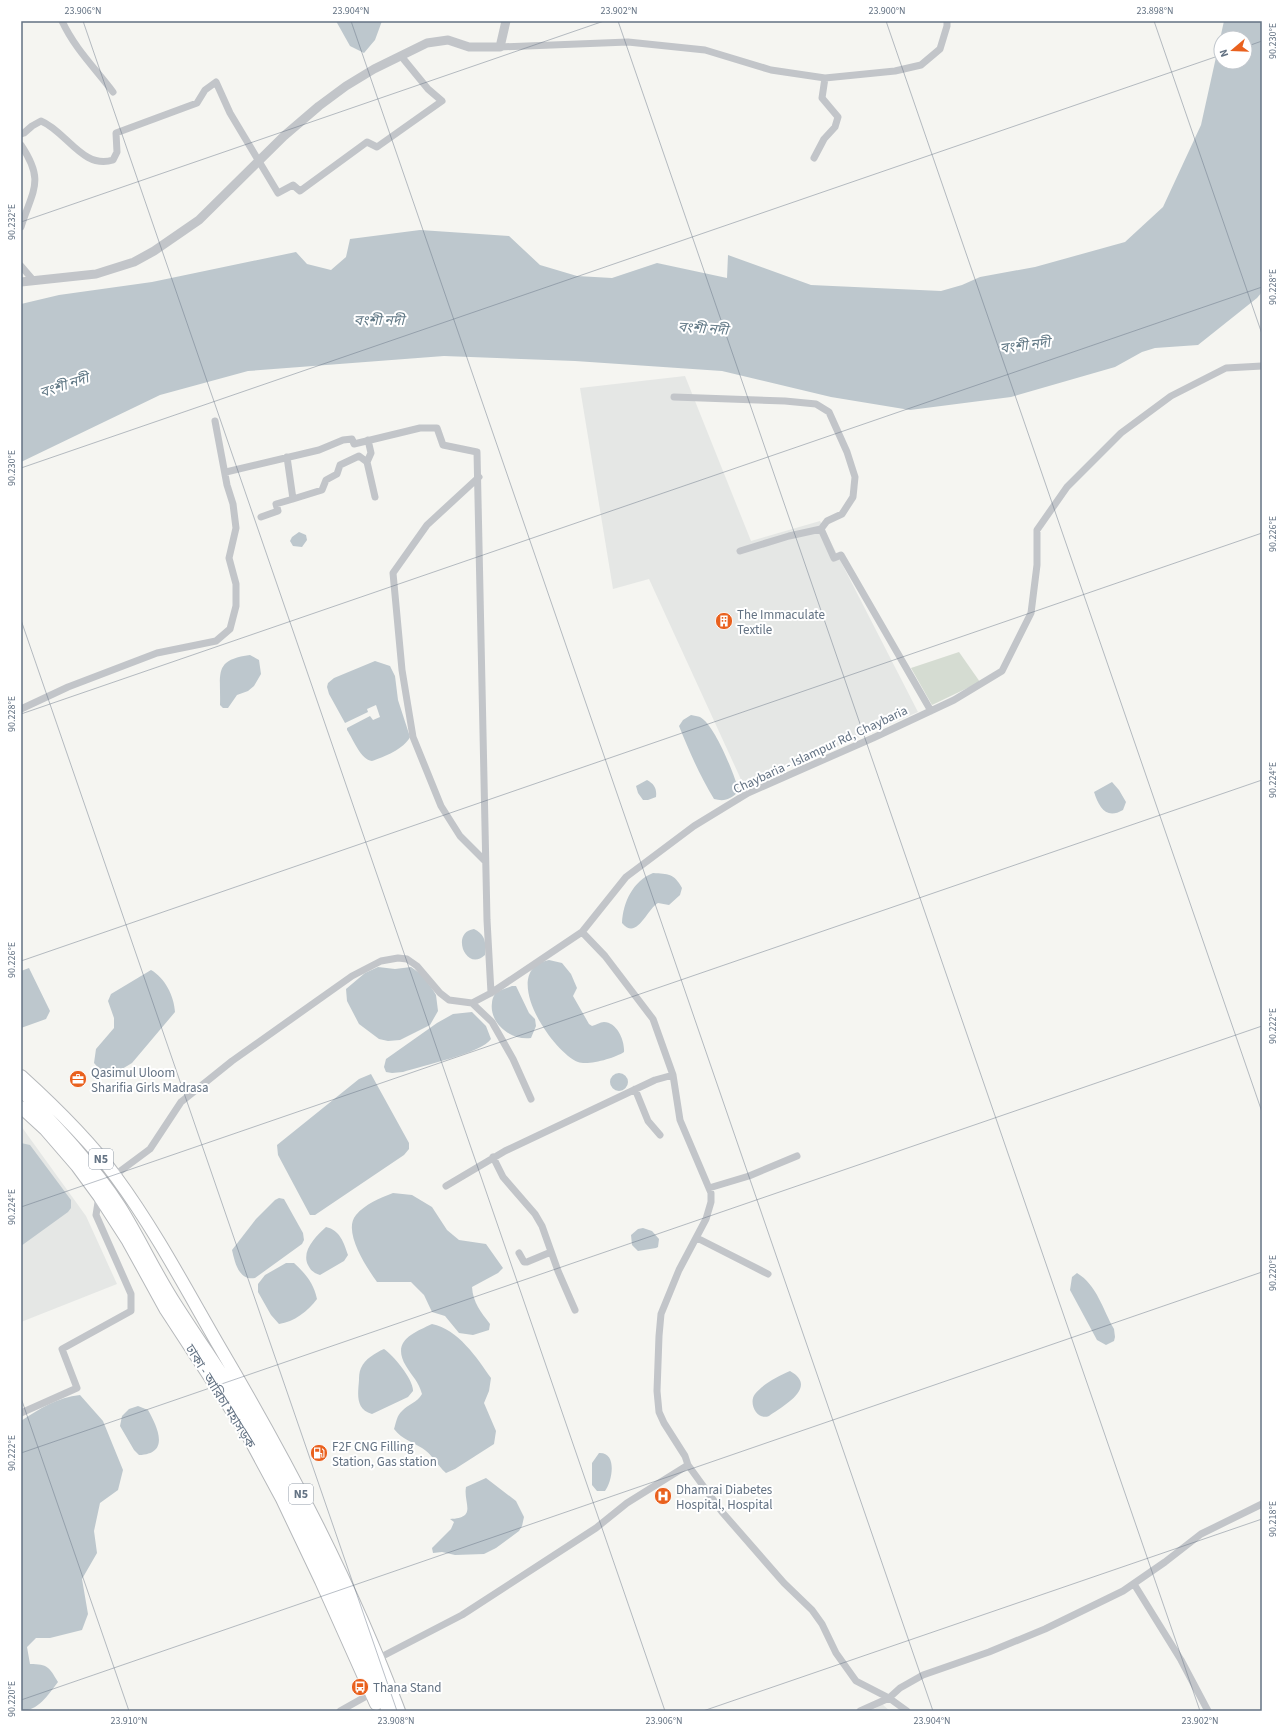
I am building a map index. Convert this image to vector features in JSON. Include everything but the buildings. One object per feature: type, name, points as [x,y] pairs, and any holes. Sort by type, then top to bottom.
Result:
[{"type":"highway","name":"N5","points":[[21,1076],[54,1106],[115,1175],[166,1253],[267,1426],[333,1555],[379,1658],[399,1711]]},
{"type":"highway","name":"N5","points":[[21,1090],[93,1168],[120,1208],[141,1245],[171,1308],[244,1408],[275,1461],[323,1557],[364,1650],[388,1711]]},
{"type":"highway","name":"ঢাকা - আরিচা মহাসড়ক","points":[[21,1107],[54,1139],[100,1196],[171,1308],[247,1434],[282,1499],[322,1581],[379,1711]]},
{"type":"street","points":[[62,21],[82,56],[99,74],[112,92]]},
{"type":"street","points":[[500,47],[506,21]]},
{"type":"street","points":[[21,266],[25,281],[58,279],[96,274],[134,262],[154,251],[200,220],[284,136],[346,86],[427,43],[441,40],[469,47],[500,47],[628,42],[705,50],[771,70],[825,78],[895,71],[921,65],[940,49],[947,26],[946,21]]},
{"type":"street","points":[[21,134],[24,134],[32,126],[41,122],[51,125],[80,152],[92,160],[106,162],[114,160],[117,152],[116,133],[196,103],[205,90],[216,82],[230,113],[278,193],[293,185],[300,191],[367,142],[377,147],[442,101],[428,89],[401,56]]},
{"type":"street","points":[[814,158],[824,139],[835,127],[838,117],[822,98],[825,78]]},
{"type":"street","points":[[21,145],[31,159],[35,172],[36,184],[21,226]]},
{"type":"street","name":"Chaybaria - Islampur Rd, Chaybaria","points":[[472,1003],[491,993],[582,932],[626,877],[694,826],[748,793],[931,711],[1002,672],[1031,613],[1037,565],[1037,530],[1067,487],[1121,433],[1171,396],[1226,368],[1262,366]]},
{"type":"street","points":[[674,397],[785,401],[816,404],[829,412],[847,452],[855,477],[853,497],[842,514],[827,521],[822,529],[789,536],[740,552]]},
{"type":"street","points":[[21,709],[68,687],[157,653],[216,641],[230,629],[236,606],[236,584],[229,558],[236,528],[233,504],[227,485],[226,472],[215,421]]},
{"type":"street","points":[[226,472],[319,450],[343,440],[352,439],[354,444],[420,428],[437,428],[443,445],[477,452],[479,477],[485,861],[491,993]]},
{"type":"street","points":[[366,462],[371,453],[368,440]]},
{"type":"street","points":[[262,517],[278,511],[276,504],[322,490],[326,480],[337,474],[340,466],[360,456],[366,462],[375,497]]},
{"type":"street","points":[[287,457],[293,499]]},
{"type":"street","points":[[479,477],[427,525],[393,573],[402,670],[413,736],[441,806],[460,836],[485,861]]},
{"type":"street","points":[[822,529],[834,558],[841,555],[931,711]]},
{"type":"street","points":[[582,932],[605,956],[647,1009],[653,1019],[673,1075],[680,1120],[709,1188],[711,1202],[706,1219],[679,1270],[661,1314],[657,1391],[659,1412],[664,1423],[685,1456],[688,1465],[722,1512],[784,1582],[812,1610],[822,1624],[836,1653],[856,1681],[889,1698],[907,1711]]},
{"type":"street","points":[[115,1175],[150,1149],[181,1102],[232,1061],[352,976],[381,961],[398,958],[407,959],[418,966],[440,993],[449,1000],[472,1003],[492,1022],[505,1042],[531,1099]]},
{"type":"street","points":[[446,1186],[493,1157],[655,1080],[673,1075]]},
{"type":"street","points":[[635,1090],[648,1121],[660,1135]]},
{"type":"street","points":[[709,1188],[749,1176],[797,1156]]},
{"type":"street","points":[[493,1157],[506,1182],[540,1222],[575,1310]]},
{"type":"street","points":[[21,1413],[77,1388],[62,1349],[132,1311],[132,1294],[96,1215],[100,1196]]},
{"type":"street","points":[[697,1238],[768,1274]]},
{"type":"street","points":[[519,1253],[524,1262],[527,1262],[551,1252]]},
{"type":"street","points":[[379,1658],[462,1615],[596,1528],[627,1502],[688,1465]]},
{"type":"street","points":[[860,1711],[889,1698],[900,1688],[923,1675],[989,1652],[1045,1629],[1124,1591],[1201,1534],[1262,1504]]},
{"type":"street","points":[[1134,1584],[1181,1660],[1208,1711]]},
{"type":"street","points":[[340,1711],[372,1693]]},
{"type":"shaded area","points":[[685,376],[751,541],[820,521],[918,712],[744,786],[649,579],[613,589],[580,388]]},
{"type":"shaded area","points":[[959,652],[980,682],[932,705],[911,668]]},
{"type":"shaded area","points":[[21,1126],[86,1216],[117,1284],[21,1322]]},
{"type":"shaded area","points":[[882,1704],[890,1711],[871,1711]]},
{"type":"water","points":[[336,21],[382,21],[375,40],[364,53],[350,46]]},
{"type":"water","name":"বংশী নদী","points":[[1224,21],[1262,21],[1262,292],[1257,298],[1198,345],[1155,348],[1142,352],[1115,367],[1011,397],[910,410],[831,397],[722,371],[575,361],[444,356],[248,371],[160,395],[21,462],[21,304],[59,295],[152,282],[296,252],[307,264],[331,270],[346,257],[350,239],[420,230],[509,236],[540,265],[577,276],[612,278],[657,263],[727,278],[728,255],[811,285],[941,291],[962,285],[980,277],[1035,267],[1125,242],[1163,207],[1201,125],[1213,70],[1253,70],[1253,30],[1222,30]]},
{"type":"water","points":[[299,532],[306,535],[307,540],[302,547],[293,546],[290,541],[292,537]]},
{"type":"water","points":[[250,655],[259,660],[261,674],[254,686],[248,691],[237,695],[228,708],[223,708],[220,705],[220,676],[222,670],[230,660]]},
{"type":"water","points":[[375,661],[390,666],[395,676],[398,700],[410,737],[399,749],[372,761],[364,757],[347,728],[370,716],[373,720],[380,717],[376,705],[367,709],[368,712],[345,723],[329,694],[327,687],[328,683],[334,678]]},
{"type":"water","points":[[691,715],[700,717],[706,722],[718,739],[739,791],[730,798],[725,800],[714,799],[695,763],[679,726],[683,720]]},
{"type":"water","points":[[647,780],[652,783],[656,791],[656,797],[643,800],[638,793],[636,786]]},
{"type":"water","points":[[1112,782],[1126,802],[1123,810],[1112,814],[1108,813],[1101,807],[1094,792]]},
{"type":"water","points":[[653,873],[667,874],[676,879],[682,888],[680,895],[669,905],[658,903],[642,922],[632,928],[627,928],[622,923],[624,907],[630,893],[640,881]]},
{"type":"water","points":[[474,929],[481,934],[485,943],[485,955],[478,959],[472,959],[467,955],[463,950],[462,943],[463,937],[467,932]]},
{"type":"water","points":[[549,960],[562,963],[571,974],[577,988],[573,996],[589,1024],[592,1026],[604,1022],[613,1025],[622,1038],[624,1052],[601,1061],[582,1063],[567,1055],[555,1043],[534,1011],[529,994],[528,979],[534,967]]},
{"type":"water","points":[[378,967],[395,969],[411,967],[422,975],[436,995],[438,1011],[430,1025],[400,1040],[388,1041],[379,1039],[359,1024],[347,1001],[346,989],[365,973]]},
{"type":"water","points":[[29,968],[50,1011],[46,1019],[21,1028],[21,971]]},
{"type":"water","points":[[151,970],[161,978],[168,988],[173,1000],[175,1012],[132,1063],[117,1072],[103,1073],[94,1063],[96,1049],[114,1028],[114,1018],[108,1001],[111,994]]},
{"type":"water","points":[[516,986],[529,1013],[535,1019],[536,1026],[531,1038],[516,1037],[509,1034],[498,1024],[494,1017],[492,1003],[494,995],[499,991]]},
{"type":"water","points":[[472,1012],[486,1026],[491,1039],[485,1044],[464,1054],[403,1072],[386,1072],[384,1067],[386,1059],[437,1023],[453,1014]]},
{"type":"water","points":[[619,1073],[625,1076],[628,1082],[625,1088],[619,1091],[613,1088],[610,1082],[613,1076]]},
{"type":"water","points":[[371,1074],[409,1143],[409,1149],[404,1155],[315,1215],[310,1215],[278,1155],[277,1145],[359,1079]]},
{"type":"water","points":[[21,1143],[30,1145],[71,1200],[71,1208],[68,1212],[21,1246]]},
{"type":"water","points":[[393,1193],[412,1195],[432,1207],[447,1230],[459,1240],[486,1244],[503,1268],[498,1273],[472,1287],[476,1303],[490,1324],[489,1330],[473,1335],[459,1333],[445,1316],[432,1312],[424,1295],[411,1282],[377,1282],[362,1259],[354,1240],[352,1222],[356,1215],[368,1205]]},
{"type":"water","points":[[279,1198],[284,1199],[303,1233],[304,1240],[302,1244],[255,1278],[245,1277],[241,1274],[236,1265],[232,1250],[256,1219],[275,1200]]},
{"type":"water","points":[[326,1227],[338,1234],[348,1255],[344,1261],[320,1275],[313,1272],[309,1267],[306,1260],[306,1254],[314,1239]]},
{"type":"water","points":[[643,1228],[652,1231],[659,1239],[658,1247],[638,1251],[632,1245],[631,1235],[638,1229]]},
{"type":"water","points":[[286,1263],[294,1263],[302,1271],[312,1284],[317,1299],[300,1315],[290,1321],[279,1324],[271,1315],[258,1292],[258,1284],[265,1275]]},
{"type":"water","points":[[1077,1273],[1090,1284],[1095,1291],[1114,1329],[1114,1341],[1106,1345],[1097,1340],[1070,1290],[1072,1277]]},
{"type":"water","points":[[432,1324],[450,1332],[466,1345],[491,1378],[489,1391],[484,1403],[496,1431],[494,1444],[455,1469],[446,1473],[426,1450],[404,1438],[394,1429],[400,1413],[422,1394],[417,1382],[406,1366],[402,1357],[401,1350],[403,1344],[411,1335]]},
{"type":"water","points":[[384,1349],[407,1374],[413,1391],[408,1397],[372,1414],[363,1409],[360,1405],[358,1396],[359,1373],[368,1359]]},
{"type":"water","points":[[790,1371],[798,1377],[801,1383],[800,1390],[796,1396],[769,1416],[765,1417],[757,1414],[753,1406],[753,1398],[755,1394],[771,1381]]},
{"type":"water","points":[[80,1395],[103,1421],[123,1470],[118,1490],[100,1503],[94,1531],[97,1553],[82,1579],[88,1614],[82,1630],[50,1638],[36,1638],[27,1647],[30,1664],[47,1667],[58,1682],[38,1705],[21,1711],[21,1421],[56,1401]]},
{"type":"water","points":[[138,1406],[148,1410],[158,1431],[159,1438],[158,1445],[155,1450],[139,1455],[134,1450],[120,1426],[122,1416],[129,1409]]},
{"type":"water","points":[[599,1453],[605,1454],[609,1457],[612,1468],[610,1481],[605,1491],[597,1491],[592,1485],[592,1463]]},
{"type":"water","points":[[486,1478],[516,1501],[524,1517],[519,1531],[496,1548],[484,1554],[455,1555],[442,1552],[433,1553],[432,1548],[451,1529],[454,1522],[450,1519],[459,1518],[467,1513],[466,1487]]},
{"type":"place","name":"The Immaculate Textile","points":[[724,621]]},
{"type":"place","name":"Qasimul Uloom Sharifia Girls Madrasa","points":[[78,1079]]},
{"type":"place","name":"F2F CNG Filling Station, Gas station","points":[[319,1453]]},
{"type":"place","name":"Dhamrai Diabetes Hospital, Hospital","points":[[663,1496]]},
{"type":"place","name":"Thana Stand","points":[[360,1687]]}]
